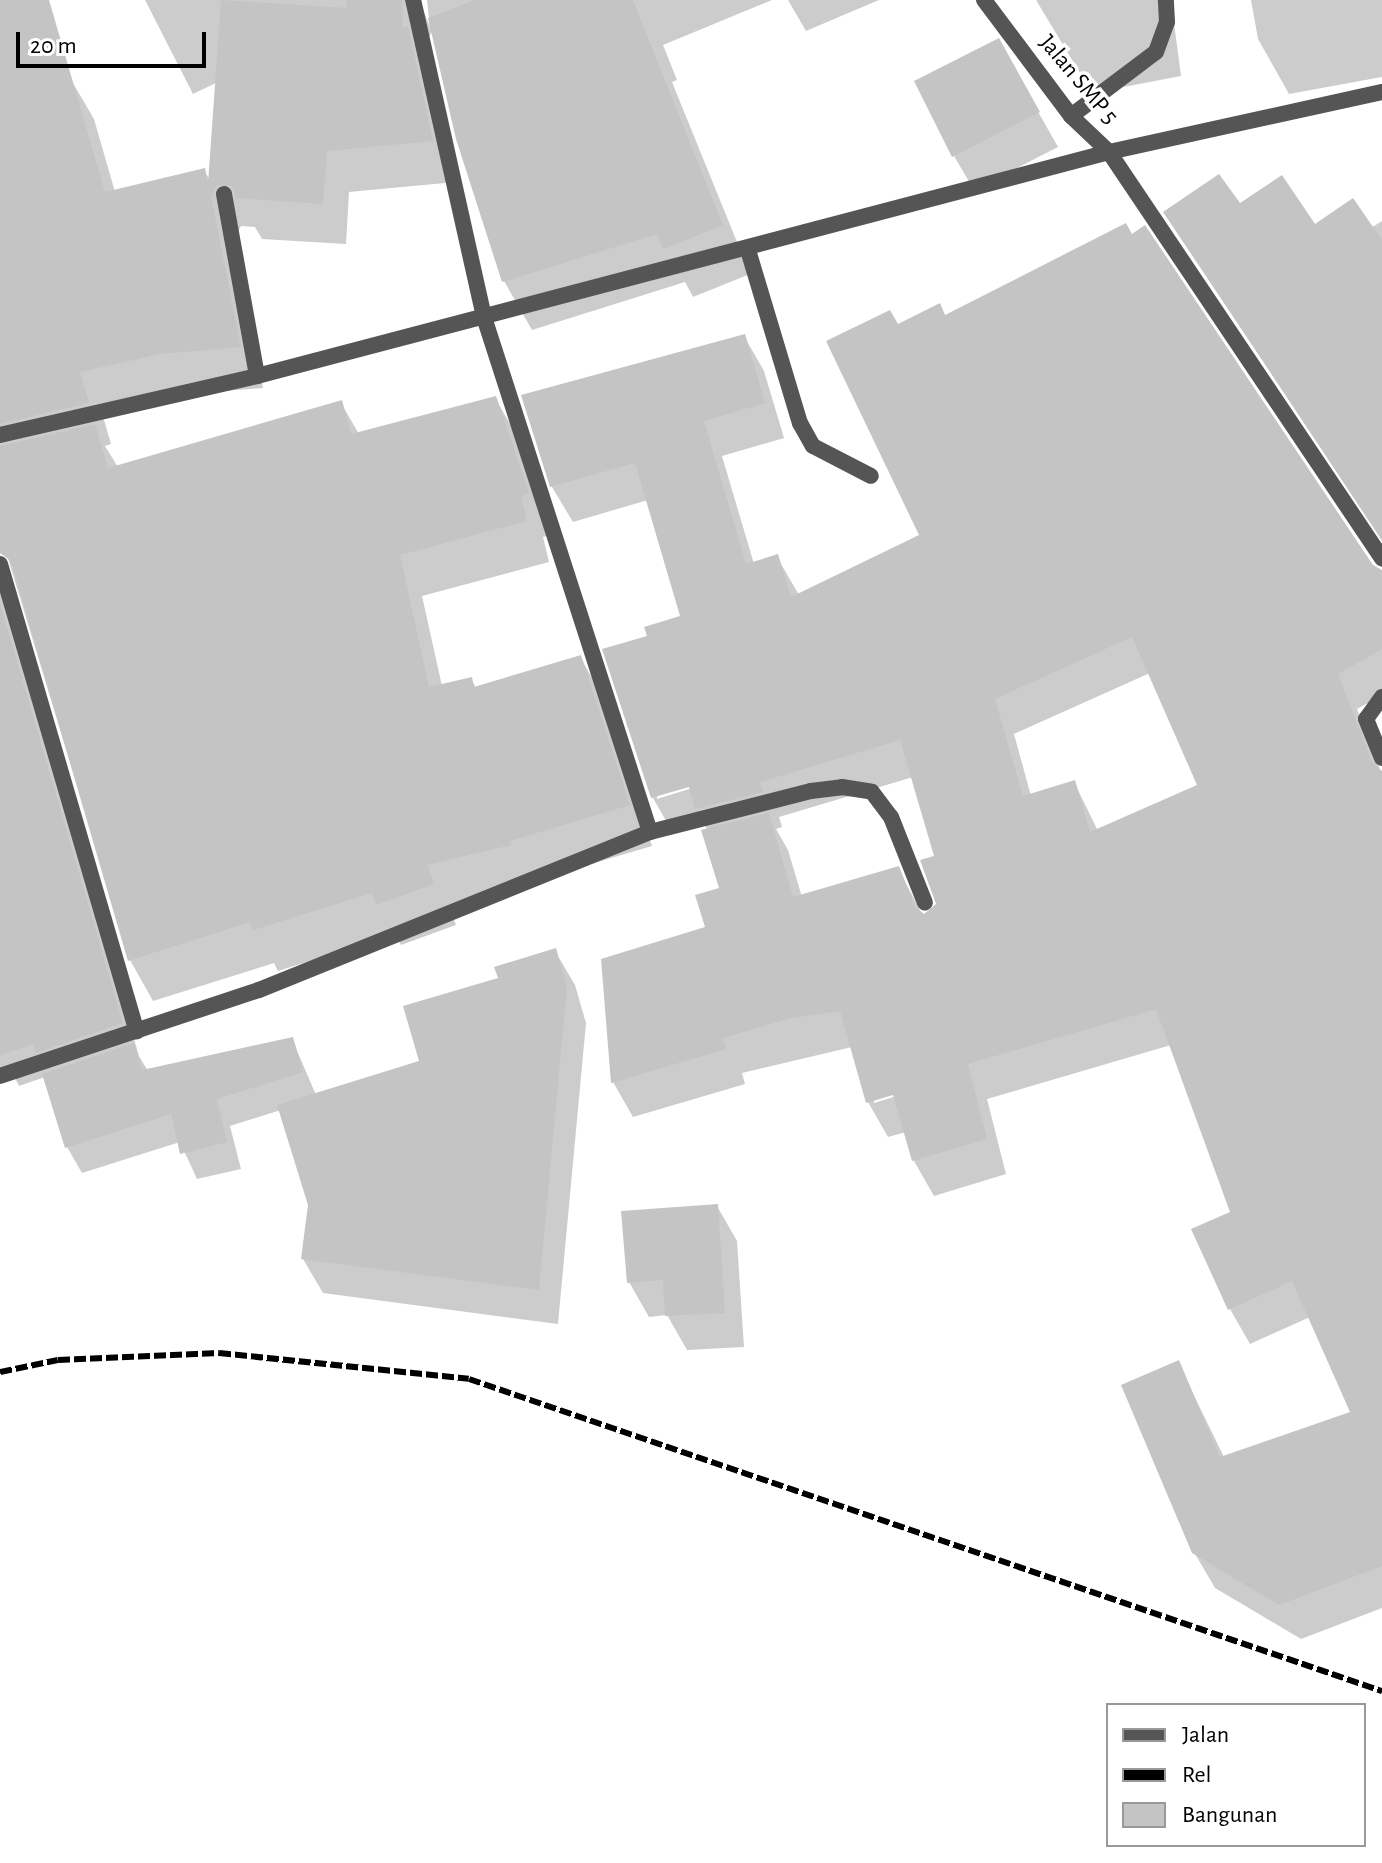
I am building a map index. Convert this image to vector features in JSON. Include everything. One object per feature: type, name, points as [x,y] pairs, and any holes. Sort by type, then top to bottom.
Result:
[{"type":"street","points":[[413,0],[484,317],[650,832]]},
{"type":"street","name":"Jalan SMP 5","points":[[984,0],[1071,116],[1109,152],[1382,559]]},
{"type":"street","points":[[1071,116],[1156,52],[1167,22],[1166,0]]},
{"type":"street","points":[[0,435],[257,376],[748,250],[1109,152],[1382,92]]},
{"type":"street","points":[[224,194],[257,376]]},
{"type":"street","points":[[748,250],[800,423],[813,446],[871,476]]},
{"type":"street","points":[[0,564],[137,1031]]},
{"type":"street","points":[[1382,697],[1366,719],[1382,758]]},
{"type":"street","points":[[0,1076],[259,990],[650,832],[811,791],[842,787],[872,792],[891,817],[925,903]]},
{"type":"building","points":[[0,0],[49,0],[105,192],[205,168],[208,183],[221,0],[347,8],[346,0],[402,0],[403,28],[408,26],[433,141],[327,151],[323,204],[236,198],[232,186],[218,185],[211,196],[241,347],[160,354],[80,372],[89,403],[0,424]]},
{"type":"building","points":[[475,0],[633,0],[723,225],[663,249],[657,234],[502,282],[456,139],[428,18]]},
{"type":"building","points":[[999,38],[1040,112],[952,157],[914,81]]},
{"type":"building","points":[[1219,174],[1240,203],[1282,175],[1315,224],[1353,198],[1382,240],[1382,539],[1163,212]]},
{"type":"building","points":[[1126,223],[1132,234],[1145,225],[1373,565],[1382,570],[1382,649],[1338,674],[1372,762],[1382,771],[1382,1566],[1279,1605],[1192,1553],[1121,1385],[1179,1360],[1220,1457],[1350,1412],[1292,1281],[1228,1310],[1191,1229],[1230,1212],[1156,1009],[968,1064],[987,1139],[912,1161],[893,1095],[866,1103],[840,1011],[791,1018],[723,1038],[726,1049],[611,1083],[601,959],[705,927],[695,895],[719,888],[701,830],[769,813],[793,897],[899,866],[915,907],[924,914],[936,904],[920,860],[934,856],[900,740],[760,782],[763,792],[695,809],[689,787],[651,798],[602,649],[647,636],[644,627],[680,616],[635,463],[550,487],[521,395],[745,334],[765,403],[704,421],[746,564],[778,554],[791,597],[919,535],[826,341],[890,310],[898,324],[940,303],[945,315]],"holes":[[[1132,637],[1197,785],[1090,832],[1075,780],[1023,796],[995,699]]]},
{"type":"building","points":[[496,396],[529,493],[521,496],[527,521],[400,555],[429,687],[472,677],[474,687],[581,655],[630,805],[510,841],[511,845],[427,865],[434,884],[376,905],[372,893],[253,930],[250,922],[128,961],[11,561],[0,553],[0,446],[95,424],[108,468],[342,400],[351,434]]},
{"type":"building","points":[[0,603],[123,1023],[36,1053],[33,1044],[0,1055]]},
{"type":"building","points":[[556,948],[567,987],[539,1290],[301,1259],[308,1205],[277,1105],[419,1061],[403,1006],[498,978],[494,967]]},
{"type":"building","points":[[293,1037],[303,1072],[217,1099],[227,1142],[180,1154],[171,1114],[65,1148],[42,1074],[134,1043],[142,1070]]},
{"type":"building","points":[[718,1204],[725,1313],[665,1316],[663,1280],[627,1283],[621,1211]]},
{"type":"railway","points":[[0,1372],[58,1360],[219,1353],[469,1379],[1382,1691]]}]
